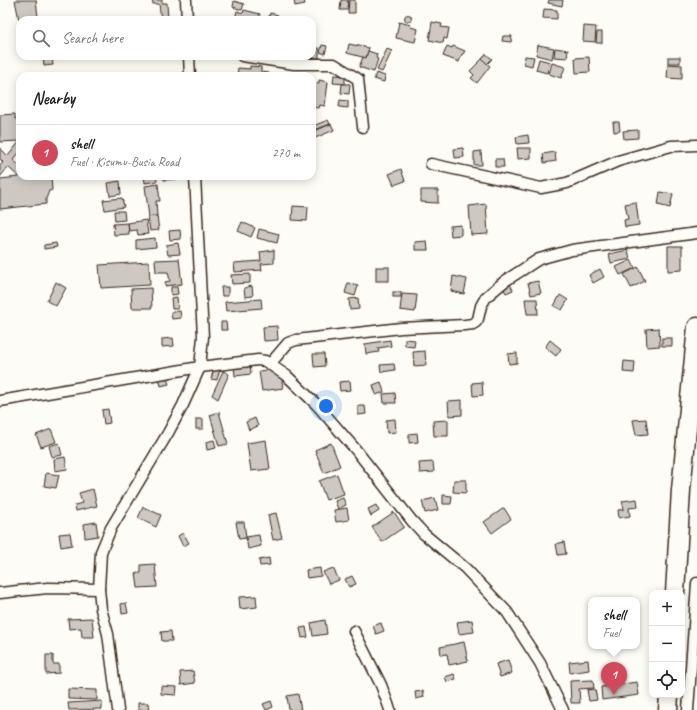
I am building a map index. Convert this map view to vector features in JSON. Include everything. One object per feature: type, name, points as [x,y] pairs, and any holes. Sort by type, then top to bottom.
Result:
[{"type":"highway","points":[[675,590],[681,490],[697,327]]},
{"type":"highway","points":[[668,710],[669,698]]},
{"type":"street","points":[[186,0],[187,16]]},
{"type":"street","points":[[189,60],[190,72]]},
{"type":"street","points":[[268,60],[294,64],[334,64],[358,79],[363,127]]},
{"type":"street","points":[[431,164],[541,188],[567,183],[618,161],[671,146],[697,145]]},
{"type":"street","points":[[118,710],[108,634],[101,609],[99,589],[101,552],[111,528],[183,405],[200,367],[204,337],[195,180]]},
{"type":"street","points":[[270,364],[288,343],[296,340],[401,328],[465,326],[473,324],[478,319],[481,306],[486,297],[505,281],[539,259],[572,250],[697,233]]},
{"type":"street","points":[[0,401],[200,367],[258,360],[265,361],[287,376],[317,405],[356,450],[424,534],[465,568],[507,612],[540,663],[563,710]]},
{"type":"street","points":[[688,710],[697,583]]},
{"type":"street","points":[[0,593],[48,588],[99,589]]},
{"type":"street","points":[[354,632],[381,685],[390,710]]},
{"type":"building","points":[[15,0],[36,0],[38,16],[18,16]]},
{"type":"building","points":[[152,0],[162,0],[162,3],[167,3],[168,16],[160,16],[159,4],[153,4]]},
{"type":"building","points":[[294,0],[304,0],[305,4],[295,6]]},
{"type":"building","points":[[341,0],[348,0],[347,10],[340,10]]},
{"type":"building","points":[[349,0],[355,0],[355,13],[348,13]]},
{"type":"building","points":[[549,0],[563,0],[562,6],[548,3]]},
{"type":"building","points":[[234,1],[244,4],[242,10],[233,7]]},
{"type":"building","points":[[544,9],[557,10],[557,19],[543,18]]},
{"type":"building","points":[[244,10],[260,14],[260,16],[236,16],[237,11],[243,13]]},
{"type":"building","points":[[270,13],[278,15],[278,16],[269,16]]},
{"type":"building","points":[[408,14],[411,15],[411,21],[408,22],[405,21],[404,18],[405,15]]},
{"type":"building","points":[[399,22],[411,25],[410,27],[418,29],[415,42],[396,38]]},
{"type":"building","points":[[432,22],[442,24],[441,27],[449,28],[447,39],[444,38],[443,43],[429,40]]},
{"type":"building","points":[[584,26],[596,27],[595,42],[583,41]]},
{"type":"building","points":[[597,32],[602,32],[602,43],[596,43]]},
{"type":"building","points":[[503,36],[512,36],[511,42],[502,41]]},
{"type":"building","points":[[349,44],[369,48],[366,58],[347,53]]},
{"type":"building","points":[[322,45],[327,46],[325,54],[320,52]]},
{"type":"building","points":[[538,45],[554,48],[552,59],[536,55]]},
{"type":"building","points":[[447,46],[452,48],[453,46],[465,51],[459,62],[443,56]]},
{"type":"building","points":[[316,48],[319,48],[319,58],[316,58]]},
{"type":"building","points":[[555,48],[568,50],[567,58],[554,57]]},
{"type":"building","points":[[387,49],[392,51],[382,72],[377,70]]},
{"type":"building","points":[[368,51],[377,54],[376,58],[378,59],[374,72],[359,67],[363,57],[366,58]]},
{"type":"building","points":[[486,54],[492,59],[487,64],[482,59]]},
{"type":"building","points":[[525,56],[534,57],[532,66],[524,64]]},
{"type":"building","points":[[589,57],[590,72],[576,73],[575,58]]},
{"type":"building","points":[[668,57],[680,57],[680,63],[668,63]]},
{"type":"building","points":[[482,59],[490,66],[477,83],[471,78],[474,75],[470,71]]},
{"type":"building","points":[[539,59],[550,62],[547,73],[536,70]]},
{"type":"building","points":[[43,60],[52,60],[53,65],[44,66]]},
{"type":"building","points":[[552,63],[565,67],[561,78],[549,74]]},
{"type":"building","points":[[668,64],[682,65],[682,79],[667,78]]},
{"type":"building","points":[[250,66],[261,67],[261,72],[238,72],[238,68],[250,69]]},
{"type":"building","points":[[376,73],[385,76],[384,82],[374,79]]},
{"type":"building","points":[[334,75],[345,76],[345,84],[333,83]]},
{"type":"building","points":[[319,80],[328,82],[325,106],[320,105],[319,108],[316,108],[316,83],[319,83]]},
{"type":"building","points":[[342,84],[350,84],[349,94],[341,93]]},
{"type":"building","points":[[340,100],[348,101],[348,108],[339,107]]},
{"type":"building","points":[[15,114],[16,141],[0,142],[0,115]]},
{"type":"building","points":[[328,120],[330,124],[316,130],[316,125]]},
{"type":"building","points":[[613,122],[619,122],[620,131],[614,132]]},
{"type":"building","points":[[331,124],[334,130],[316,138],[316,130]]},
{"type":"building","points":[[638,130],[638,138],[624,139],[623,131]]},
{"type":"building","points":[[528,135],[529,143],[517,144],[516,137]]},
{"type":"building","points":[[16,146],[16,157],[13,160],[16,163],[16,174],[8,167],[0,177],[0,166],[3,162],[0,159],[0,148],[8,156]]},
{"type":"building","points":[[463,148],[464,157],[455,158],[454,149]]},
{"type":"building","points":[[517,148],[531,148],[531,158],[518,159]]},
{"type":"building","points":[[481,151],[482,165],[474,165],[474,152]]},
{"type":"building","points":[[555,152],[556,161],[544,163],[543,154]]},
{"type":"building","points":[[495,159],[503,159],[504,167],[495,167]]},
{"type":"building","points":[[401,169],[405,181],[394,185],[389,174]]},
{"type":"building","points":[[16,177],[16,180],[51,180],[52,190],[49,191],[46,204],[0,209],[0,179]]},
{"type":"building","points":[[145,180],[157,180],[157,181],[145,183]]},
{"type":"building","points":[[120,181],[121,194],[110,196],[108,183]]},
{"type":"building","points":[[158,184],[160,201],[156,201],[157,216],[149,217],[145,186]]},
{"type":"building","points":[[421,190],[438,190],[438,203],[421,202]]},
{"type":"building","points":[[660,192],[673,194],[670,208],[658,205]]},
{"type":"building","points":[[122,198],[124,207],[105,210],[103,200]]},
{"type":"building","points":[[636,202],[639,225],[625,227],[624,220],[628,219],[625,204]]},
{"type":"building","points":[[486,204],[488,234],[471,235],[469,206]]},
{"type":"building","points":[[293,206],[308,207],[307,221],[292,220]]},
{"type":"building","points":[[114,211],[124,211],[125,220],[115,221]]},
{"type":"building","points":[[157,216],[159,230],[150,231],[148,217]]},
{"type":"building","points":[[146,220],[148,234],[138,235],[137,230],[129,231],[128,223]]},
{"type":"building","points":[[242,222],[255,228],[251,237],[238,231]]},
{"type":"building","points":[[128,223],[129,234],[114,235],[113,224]]},
{"type":"building","points":[[461,225],[461,235],[451,236],[450,226]]},
{"type":"building","points":[[259,229],[279,234],[277,243],[257,238]]},
{"type":"building","points":[[180,230],[181,239],[170,240],[169,231]]},
{"type":"building","points":[[155,238],[156,247],[136,249],[136,240]]},
{"type":"building","points":[[427,241],[428,250],[415,250],[415,242]]},
{"type":"building","points":[[56,243],[57,247],[44,249],[44,245]]},
{"type":"building","points":[[178,243],[180,254],[168,255],[166,245]]},
{"type":"building","points":[[668,246],[682,246],[682,270],[668,271]]},
{"type":"building","points":[[274,250],[274,263],[261,264],[262,270],[235,272],[234,263],[261,261],[260,252]]},
{"type":"building","points":[[628,250],[630,259],[611,263],[609,254]]},
{"type":"building","points":[[179,259],[182,284],[165,286],[165,282],[170,281],[168,272],[156,272],[155,260]]},
{"type":"building","points":[[631,260],[635,268],[620,275],[616,267]]},
{"type":"building","points":[[149,262],[150,285],[101,288],[99,265]]},
{"type":"building","points":[[376,267],[389,267],[389,281],[376,281]]},
{"type":"building","points":[[638,267],[645,281],[631,288],[624,274]]},
{"type":"building","points":[[600,269],[604,277],[593,283],[589,275]]},
{"type":"building","points":[[250,274],[250,283],[232,284],[231,275]]},
{"type":"building","points":[[453,276],[467,279],[464,294],[451,291]]},
{"type":"building","points":[[538,281],[541,293],[531,295],[528,283]]},
{"type":"building","points":[[56,282],[66,288],[56,306],[47,301]]},
{"type":"building","points":[[509,282],[513,290],[506,293],[502,286]]},
{"type":"building","points":[[348,283],[358,286],[355,296],[345,293]]},
{"type":"building","points":[[252,286],[253,296],[245,297],[244,288]]},
{"type":"building","points":[[171,287],[177,287],[178,294],[171,295]]},
{"type":"building","points":[[221,287],[228,287],[228,296],[222,296]]},
{"type":"building","points":[[151,288],[152,308],[132,308],[131,289]]},
{"type":"building","points":[[393,292],[401,292],[401,297],[393,297]]},
{"type":"building","points":[[402,294],[417,295],[415,312],[400,310]]},
{"type":"building","points":[[560,295],[568,300],[562,310],[554,306]]},
{"type":"building","points":[[177,297],[178,309],[172,309],[171,298]]},
{"type":"building","points":[[358,298],[359,309],[350,310],[349,299]]},
{"type":"building","points":[[261,299],[262,308],[226,311],[225,302]]},
{"type":"building","points":[[525,299],[537,299],[538,314],[527,314]]},
{"type":"building","points":[[180,311],[181,318],[172,319],[171,312]]},
{"type":"building","points":[[221,322],[226,322],[227,330],[221,330]]},
{"type":"building","points":[[277,326],[278,340],[264,341],[263,327]]},
{"type":"building","points":[[659,328],[660,346],[647,347],[646,329]]},
{"type":"building","points":[[173,338],[174,346],[162,347],[162,339]]},
{"type":"building","points":[[662,338],[672,338],[672,346],[662,346]]},
{"type":"building","points":[[405,339],[415,340],[414,347],[405,346]]},
{"type":"building","points":[[390,340],[391,346],[378,348],[379,352],[366,354],[365,344]]},
{"type":"building","points":[[550,340],[561,349],[556,356],[545,347]]},
{"type":"building","points":[[425,351],[426,365],[414,366],[413,352]]},
{"type":"building","points":[[517,353],[517,363],[509,364],[508,354]]},
{"type":"building","points":[[313,354],[324,354],[325,366],[314,367]]},
{"type":"building","points":[[624,361],[635,362],[634,373],[623,372]]},
{"type":"building","points":[[250,363],[251,374],[235,376],[234,364]]},
{"type":"building","points":[[394,364],[395,370],[381,372],[380,365]]},
{"type":"building","points":[[214,368],[220,369],[217,380],[211,379]]},
{"type":"building","points":[[274,369],[281,372],[283,388],[262,391],[259,371]]},
{"type":"building","points":[[223,371],[229,374],[218,399],[212,395]]},
{"type":"building","points":[[166,376],[169,384],[161,386],[159,378]]},
{"type":"building","points":[[350,381],[351,390],[340,391],[339,382]]},
{"type":"building","points":[[381,382],[384,392],[376,395],[373,385]]},
{"type":"building","points":[[482,382],[483,395],[473,396],[472,383]]},
{"type":"building","points":[[395,393],[396,403],[384,403],[383,394]]},
{"type":"building","points":[[462,400],[462,415],[449,416],[448,401]]},
{"type":"building","points":[[358,406],[365,406],[366,414],[358,415]]},
{"type":"building","points":[[108,409],[110,423],[104,424],[102,410]]},
{"type":"building","points":[[219,412],[228,444],[219,446],[210,415]]},
{"type":"building","points":[[255,418],[258,426],[249,430],[246,422]]},
{"type":"building","points":[[196,419],[203,419],[203,429],[196,429]]},
{"type":"building","points":[[395,419],[396,432],[387,433],[386,420]]},
{"type":"building","points":[[646,419],[648,434],[636,435],[633,420]]},
{"type":"building","points":[[448,420],[448,436],[434,436],[433,421]]},
{"type":"building","points":[[51,429],[56,442],[41,447],[36,435]]},
{"type":"building","points":[[417,433],[418,442],[409,443],[409,434]]},
{"type":"building","points":[[214,440],[216,448],[207,450],[206,442]]},
{"type":"building","points":[[266,440],[270,469],[251,471],[247,443]]},
{"type":"building","points":[[59,443],[62,455],[52,457],[49,446]]},
{"type":"building","points":[[331,443],[340,466],[324,473],[315,450]]},
{"type":"building","points":[[65,457],[67,469],[55,471],[54,459]]},
{"type":"building","points":[[433,462],[434,472],[420,473],[419,463]]},
{"type":"building","points":[[46,473],[59,475],[56,488],[44,486]]},
{"type":"building","points":[[337,474],[344,494],[326,500],[319,481]]},
{"type":"building","points":[[454,480],[466,480],[466,493],[453,492]]},
{"type":"building","points":[[93,489],[97,506],[76,511],[75,505],[82,503],[79,493]]},
{"type":"building","points":[[443,495],[452,496],[451,504],[443,504]]},
{"type":"building","points":[[343,498],[346,505],[338,509],[335,501]]},
{"type":"building","points":[[435,498],[438,510],[425,513],[422,501]]},
{"type":"building","points":[[637,499],[638,507],[629,508],[630,516],[619,518],[618,510],[624,509],[622,501]]},
{"type":"building","points":[[376,505],[379,511],[371,516],[368,509]]},
{"type":"building","points":[[143,507],[161,515],[156,527],[138,518]]},
{"type":"building","points":[[347,508],[349,520],[336,522],[334,510]]},
{"type":"building","points":[[504,508],[511,519],[492,533],[484,522]]},
{"type":"building","points":[[394,512],[404,527],[382,542],[372,527]]},
{"type":"building","points":[[276,513],[282,538],[273,540],[268,515]]},
{"type":"building","points":[[96,522],[98,536],[85,538],[84,524]]},
{"type":"building","points":[[236,522],[244,522],[246,538],[239,539]]},
{"type":"building","points":[[70,533],[72,545],[61,547],[59,534]]},
{"type":"building","points":[[183,533],[189,543],[183,546],[178,536]]},
{"type":"building","points":[[259,535],[261,546],[248,549],[246,537]]},
{"type":"building","points":[[564,542],[566,554],[558,555],[556,544]]},
{"type":"building","points":[[269,558],[270,565],[260,566],[259,560]]},
{"type":"building","points":[[155,564],[157,587],[138,588],[136,573],[141,573],[141,565]]},
{"type":"building","points":[[320,568],[321,576],[307,578],[306,570]]},
{"type":"building","points":[[333,568],[339,580],[329,584],[323,572]]},
{"type":"building","points":[[352,576],[356,584],[349,587],[345,579]]},
{"type":"building","points":[[256,596],[257,607],[240,609],[239,597]]},
{"type":"building","points":[[126,603],[128,613],[122,614],[121,604]]},
{"type":"building","points":[[92,618],[94,637],[82,637],[81,628],[69,629],[68,619]]},
{"type":"building","points":[[325,620],[327,634],[313,636],[311,623]]},
{"type":"building","points":[[472,620],[474,632],[459,634],[457,622]]},
{"type":"building","points":[[381,623],[384,631],[376,634],[373,626]]},
{"type":"building","points":[[306,627],[308,637],[302,638],[300,628]]},
{"type":"building","points":[[171,631],[172,641],[162,641],[161,632]]},
{"type":"building","points":[[464,642],[468,661],[449,665],[447,654],[441,655],[440,647]]},
{"type":"building","points":[[46,655],[53,655],[53,664],[59,664],[59,673],[46,674]]},
{"type":"building","points":[[508,660],[512,673],[500,677],[496,664]]},
{"type":"building","points":[[588,660],[589,670],[570,673],[569,662]]},
{"type":"building","points":[[193,671],[195,683],[181,685],[180,672]]},
{"type":"building","points":[[454,674],[456,679],[447,682],[445,677]]},
{"type":"building","points":[[593,680],[594,688],[579,689],[580,703],[571,703],[570,681]]},
{"type":"building","points":[[637,682],[639,695],[602,700],[601,687]]},
{"type":"building","points":[[161,686],[177,687],[176,695],[161,694]]},
{"type":"building","points":[[68,689],[97,690],[97,700],[68,699]]},
{"type":"building","points":[[595,689],[597,700],[589,701],[587,690]]},
{"type":"building","points":[[423,691],[424,697],[416,699],[415,692]]},
{"type":"building","points":[[298,694],[301,710],[289,710],[287,696]]},
{"type":"building","points":[[102,701],[102,709],[69,710],[68,703]]},
{"type":"building","points":[[271,701],[273,707],[266,710],[263,704]]},
{"type":"building","points":[[138,703],[148,703],[149,710],[138,710]]},
{"type":"place","name":"shell","points":[[614,695]]}]
